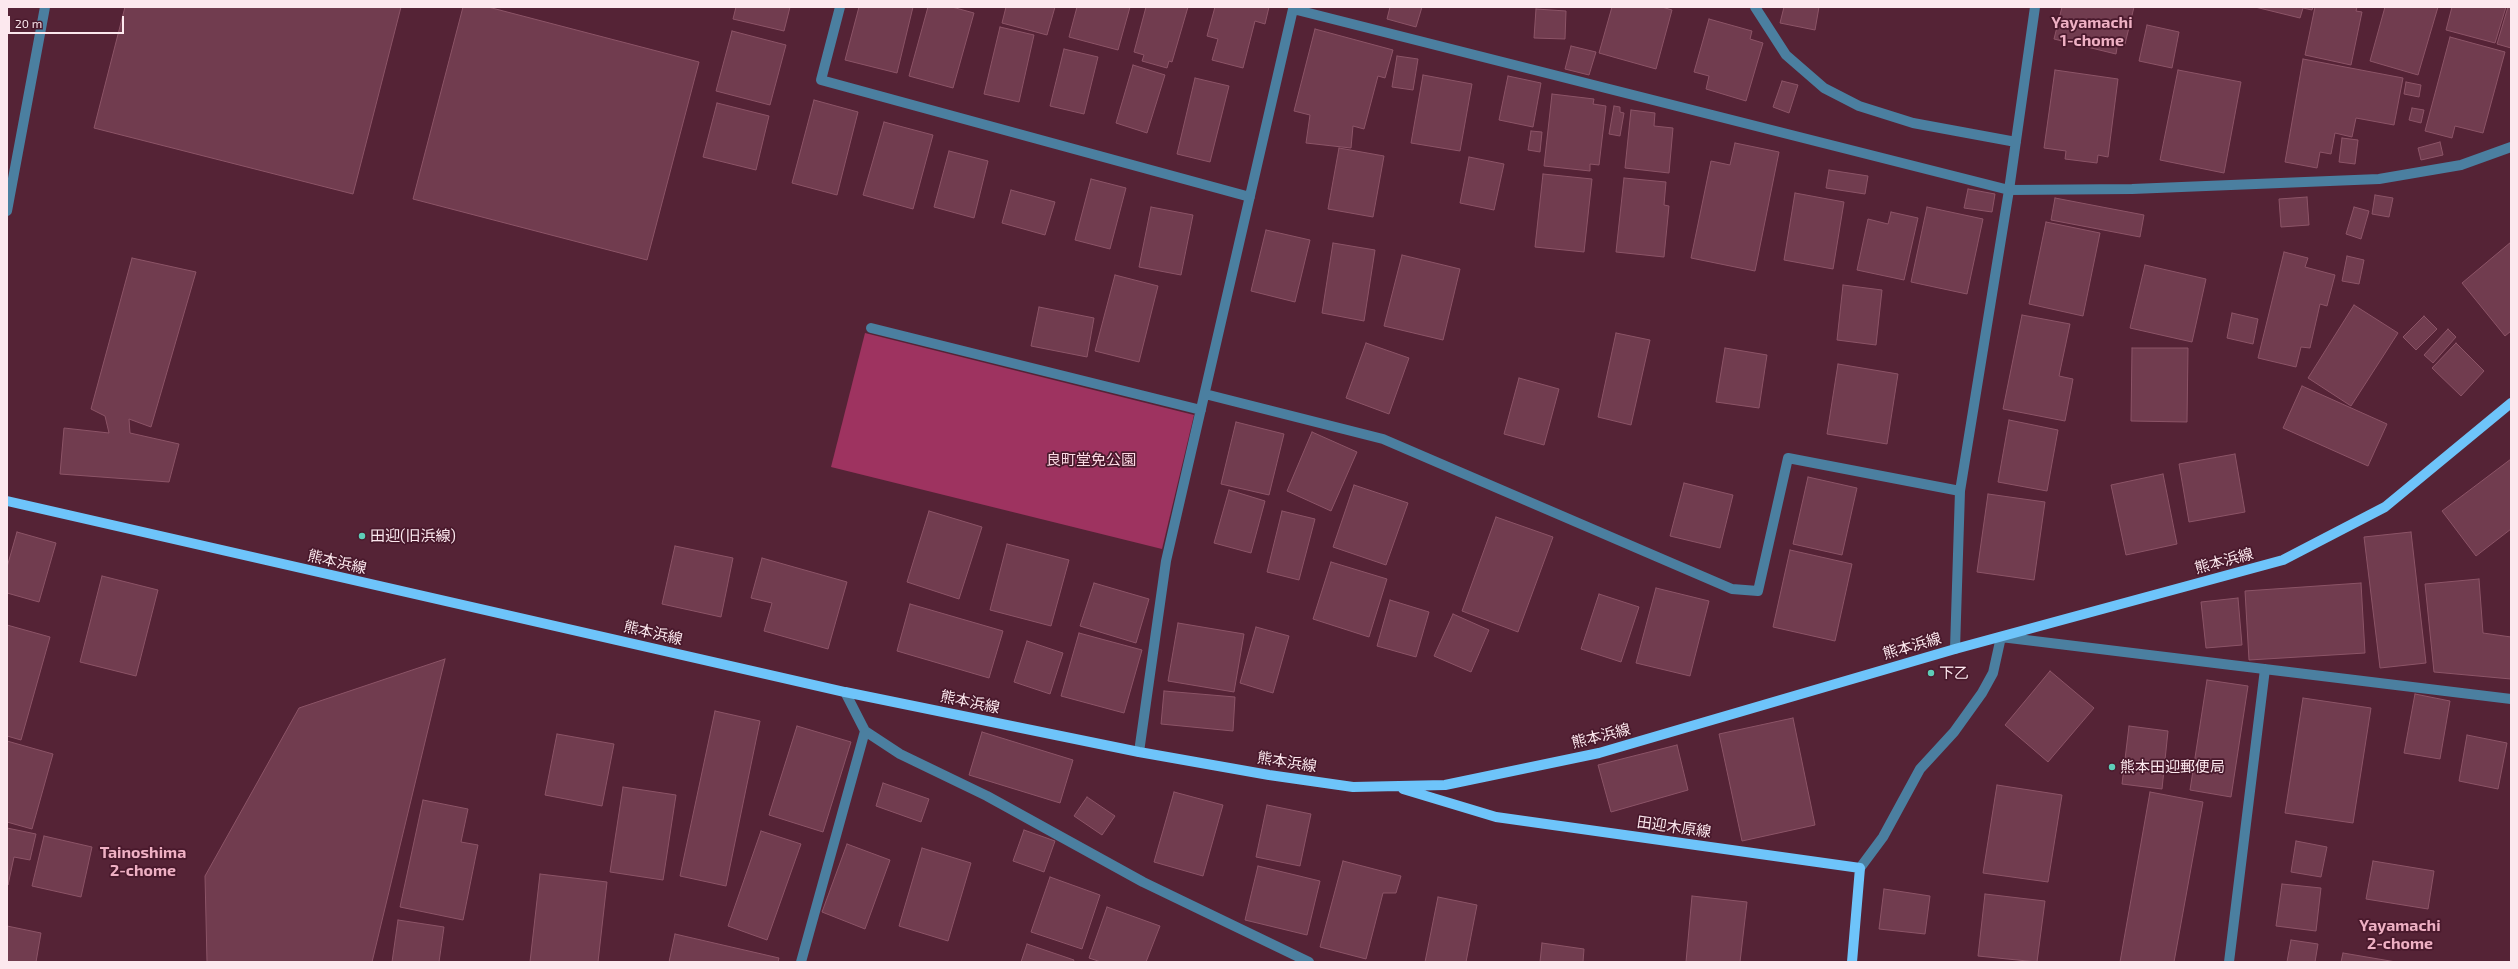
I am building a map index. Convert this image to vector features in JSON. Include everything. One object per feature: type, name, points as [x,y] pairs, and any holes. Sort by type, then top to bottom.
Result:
[{"type":"main road","name":"熊本浜線","points":[[7,501],[845,692],[1139,752],[1269,775],[1353,786],[1445,785],[1599,753],[1956,649],[2283,560],[2384,507],[2511,403]]},
{"type":"main road","name":"田迎木原線","points":[[1393,786],[1496,816],[1860,868]]},
{"type":"main road","points":[[1852,962],[1860,868]]},
{"type":"street","points":[[7,210],[45,7]]},
{"type":"street","points":[[840,7],[821,80],[1250,196]]},
{"type":"street","points":[[1755,7],[1786,55],[1824,88],[1859,106],[1913,123],[2016,142]]},
{"type":"street","points":[[1956,649],[1960,491],[2009,190],[2035,7]]},
{"type":"street","points":[[1139,752],[1166,562],[1292,8],[2009,190],[2132,189],[2379,179],[2461,165],[2511,147]]},
{"type":"street","points":[[871,328],[1201,410]]},
{"type":"street","points":[[1205,394],[1383,439],[1732,589],[1758,591],[1788,458],[1960,491]]},
{"type":"street","points":[[1860,868],[1883,837],[1920,769],[1954,732],[1982,693],[1993,673],[2001,637],[2511,699]]},
{"type":"street","points":[[2229,962],[2265,669]]},
{"type":"street","points":[[845,692],[865,731],[900,754],[987,796],[1143,882],[1309,962]]},
{"type":"street","points":[[801,962],[865,731]]},
{"type":"green space","name":"良町堂免公園","points":[[865,333],[1194,415],[1162,549],[831,467]]},
{"type":"building","points":[[125,7],[401,7],[353,194],[94,128]]},
{"type":"building","points":[[463,7],[488,7],[699,62],[647,260],[413,199]]},
{"type":"building","points":[[736,7],[790,7],[784,31],[733,19]]},
{"type":"building","points":[[859,7],[913,7],[897,73],[845,60]]},
{"type":"building","points":[[928,7],[952,7],[974,13],[953,88],[909,76]]},
{"type":"building","points":[[1006,7],[1055,7],[1047,35],[1002,23]]},
{"type":"building","points":[[1077,7],[1130,7],[1118,50],[1069,37]]},
{"type":"building","points":[[1146,7],[1188,7],[1172,62],[1169,61],[1167,68],[1142,61],[1144,55],[1134,52]]},
{"type":"building","points":[[1215,7],[1269,7],[1265,24],[1255,21],[1243,68],[1212,60],[1218,39],[1207,36]]},
{"type":"building","points":[[1390,7],[1422,7],[1416,27],[1387,19]]},
{"type":"building","points":[[1612,7],[1662,7],[1672,10],[1656,69],[1599,53]]},
{"type":"building","points":[[1784,7],[1819,7],[1815,30],[1780,23]]},
{"type":"building","points":[[2062,7],[2134,7],[2125,44],[2118,42],[2116,54],[2054,39]]},
{"type":"building","points":[[2255,7],[2313,7],[2312,10],[2303,8],[2300,18]]},
{"type":"building","points":[[2315,7],[2357,7],[2356,11],[2362,12],[2351,65],[2305,55]]},
{"type":"building","points":[[2385,7],[2438,7],[2418,75],[2370,61]]},
{"type":"building","points":[[2452,7],[2506,7],[2495,43],[2446,30]]},
{"type":"building","points":[[2508,7],[2511,7],[2511,48],[2497,44]]},
{"type":"building","points":[[1536,9],[1566,11],[1565,39],[1534,38]]},
{"type":"building","points":[[1709,19],[1752,31],[1750,39],[1763,43],[1746,101],[1706,89],[1709,76],[1694,72]]},
{"type":"building","points":[[2147,25],[2179,32],[2172,68],[2139,61]]},
{"type":"building","points":[[1000,27],[1034,35],[1019,102],[984,94]]},
{"type":"building","points":[[1315,29],[1393,50],[1385,78],[1378,76],[1364,129],[1353,126],[1351,148],[1306,143],[1310,115],[1294,111]]},
{"type":"building","points":[[732,31],[786,45],[770,105],[716,91]]},
{"type":"building","points":[[2450,37],[2505,52],[2483,133],[2455,126],[2452,138],[2425,131]]},
{"type":"building","points":[[1571,46],[1596,52],[1589,75],[1565,69]]},
{"type":"building","points":[[1064,49],[1098,57],[1084,114],[1050,106]]},
{"type":"building","points":[[1397,56],[1418,59],[1413,90],[1392,87]]},
{"type":"building","points":[[2303,59],[2403,78],[2394,125],[2356,118],[2352,137],[2335,133],[2331,154],[2320,152],[2317,168],[2285,162]]},
{"type":"building","points":[[1133,65],[1165,75],[1147,133],[1116,123]]},
{"type":"building","points":[[2055,70],[2118,79],[2108,157],[2098,155],[2097,163],[2065,159],[2066,151],[2044,148]]},
{"type":"building","points":[[2178,70],[2241,82],[2224,173],[2160,160]]},
{"type":"building","points":[[1423,75],[1472,84],[1460,151],[1411,143]]},
{"type":"building","points":[[1508,76],[1541,83],[1533,127],[1499,120]]},
{"type":"building","points":[[1195,78],[1229,86],[1210,162],[1177,154]]},
{"type":"building","points":[[1782,81],[1798,85],[1789,113],[1773,107]]},
{"type":"building","points":[[2406,82],[2421,85],[2419,97],[2404,94]]},
{"type":"building","points":[[1552,94],[1594,99],[1593,104],[1606,106],[1599,165],[1590,164],[1590,171],[1544,166]]},
{"type":"building","points":[[814,100],[858,112],[837,195],[792,183]]},
{"type":"building","points":[[717,103],[769,116],[756,170],[703,157]]},
{"type":"building","points":[[1614,106],[1620,107],[1620,112],[1624,113],[1620,136],[1609,134]]},
{"type":"building","points":[[2412,108],[2424,110],[2421,123],[2409,120]]},
{"type":"building","points":[[1631,110],[1655,113],[1654,126],[1673,128],[1669,173],[1625,168]]},
{"type":"building","points":[[884,122],[933,135],[913,209],[863,195]]},
{"type":"building","points":[[1531,131],[1542,132],[1540,152],[1528,150]]},
{"type":"building","points":[[2342,138],[2358,140],[2355,164],[2339,162]]},
{"type":"building","points":[[2440,142],[2443,155],[2421,160],[2418,148]]},
{"type":"building","points":[[1735,143],[1779,152],[1755,271],[1691,258],[1711,161],[1730,165]]},
{"type":"building","points":[[1339,148],[1384,156],[1373,217],[1328,209]]},
{"type":"building","points":[[949,151],[988,161],[974,218],[934,207]]},
{"type":"building","points":[[1469,157],[1504,164],[1494,210],[1460,203]]},
{"type":"building","points":[[1829,170],[1868,176],[1865,194],[1826,188]]},
{"type":"building","points":[[1543,174],[1592,179],[1584,252],[1535,247]]},
{"type":"building","points":[[1624,178],[1666,182],[1664,205],[1669,206],[1664,257],[1616,252]]},
{"type":"building","points":[[1091,179],[1126,188],[1110,249],[1075,240]]},
{"type":"building","points":[[1968,189],[1995,194],[1992,212],[1964,208]]},
{"type":"building","points":[[1011,190],[1055,202],[1045,235],[1002,223]]},
{"type":"building","points":[[1795,193],[1844,202],[1833,269],[1784,260]]},
{"type":"building","points":[[2375,195],[2393,198],[2389,217],[2372,214]]},
{"type":"building","points":[[2307,197],[2309,225],[2281,227],[2279,199]]},
{"type":"building","points":[[2055,198],[2144,215],[2140,237],[2051,220]]},
{"type":"building","points":[[1151,207],[1193,215],[1181,275],[1139,267]]},
{"type":"building","points":[[1927,207],[1983,219],[1967,294],[1911,282]]},
{"type":"building","points":[[2354,207],[2369,211],[2361,239],[2346,234]]},
{"type":"building","points":[[1891,212],[1918,218],[1904,280],[1857,270],[1868,219],[1888,224]]},
{"type":"building","points":[[2046,222],[2100,233],[2083,316],[2029,304]]},
{"type":"building","points":[[1266,230],[1310,240],[1295,302],[1251,291]]},
{"type":"building","points":[[2511,242],[2511,331],[2505,336],[2462,283]]},
{"type":"building","points":[[1333,243],[1375,250],[1364,321],[1322,313]]},
{"type":"building","points":[[2284,252],[2308,258],[2305,267],[2335,275],[2327,306],[2320,304],[2310,348],[2301,347],[2296,367],[2258,358]]},
{"type":"building","points":[[1402,255],[1460,269],[1443,340],[1384,326]]},
{"type":"building","points":[[2347,256],[2364,260],[2359,284],[2342,281]]},
{"type":"building","points":[[132,258],[196,272],[151,427],[129,419],[130,433],[179,444],[169,482],[60,474],[64,428],[109,433],[105,416],[91,409]]},
{"type":"building","points":[[2145,265],[2206,279],[2192,342],[2130,328]]},
{"type":"building","points":[[1115,275],[1158,286],[1139,362],[1095,351]]},
{"type":"building","points":[[1843,285],[1882,290],[1876,345],[1837,340]]},
{"type":"building","points":[[2354,305],[2398,333],[2351,406],[2308,378]]},
{"type":"building","points":[[1039,307],[1094,318],[1087,357],[1031,346]]},
{"type":"building","points":[[2232,313],[2258,319],[2253,344],[2227,338]]},
{"type":"building","points":[[2022,315],[2070,324],[2059,376],[2073,379],[2065,421],[2003,409]]},
{"type":"building","points":[[2424,316],[2437,329],[2416,350],[2403,337]]},
{"type":"building","points":[[2448,329],[2456,337],[2433,363],[2424,355]]},
{"type":"building","points":[[1616,333],[1650,340],[1631,425],[1598,417]]},
{"type":"building","points":[[1366,343],[1409,358],[1389,414],[1346,398]]},
{"type":"building","points":[[2456,343],[2484,371],[2461,396],[2432,368]]},
{"type":"building","points":[[1725,348],[1767,355],[1759,408],[1716,402]]},
{"type":"building","points":[[2132,348],[2188,348],[2187,422],[2131,421]]},
{"type":"building","points":[[1838,364],[1898,374],[1887,444],[1827,434]]},
{"type":"building","points":[[1519,378],[1559,389],[1544,445],[1504,434]]},
{"type":"building","points":[[2302,386],[2387,424],[2368,466],[2283,428]]},
{"type":"building","points":[[2009,420],[2058,430],[2047,491],[1998,482]]},
{"type":"building","points":[[1236,422],[1284,434],[1269,495],[1221,484]]},
{"type":"building","points":[[1312,432],[1357,452],[1331,511],[1287,491]]},
{"type":"building","points":[[2235,454],[2245,512],[2189,522],[2179,464]]},
{"type":"building","points":[[2511,459],[2511,529],[2476,556],[2442,511]]},
{"type":"building","points":[[2163,474],[2177,544],[2126,555],[2111,485]]},
{"type":"building","points":[[1808,477],[1857,488],[1842,555],[1793,544]]},
{"type":"building","points":[[1684,483],[1733,495],[1720,548],[1670,536]]},
{"type":"building","points":[[1354,485],[1408,503],[1386,565],[1333,547]]},
{"type":"building","points":[[1229,490],[1265,501],[1251,553],[1214,543]]},
{"type":"building","points":[[1988,494],[2045,502],[2034,580],[1977,572]]},
{"type":"building","points":[[929,511],[982,527],[959,599],[907,582]]},
{"type":"building","points":[[1282,511],[1315,519],[1299,580],[1267,572]]},
{"type":"building","points":[[1496,517],[1553,537],[1518,632],[1462,611]]},
{"type":"building","points":[[17,532],[56,543],[39,602],[7,593],[7,567]]},
{"type":"building","points":[[2411,532],[2426,663],[2380,668],[2364,537]]},
{"type":"building","points":[[1007,544],[1069,560],[1051,626],[990,610]]},
{"type":"building","points":[[675,546],[733,558],[721,617],[662,604]]},
{"type":"building","points":[[1790,550],[1852,564],[1835,641],[1773,627]]},
{"type":"building","points":[[762,558],[847,582],[828,649],[764,631],[772,603],[751,598]]},
{"type":"building","points":[[1331,562],[1387,579],[1369,637],[1313,619]]},
{"type":"building","points":[[102,576],[158,590],[136,676],[80,662]]},
{"type":"building","points":[[2479,579],[2483,633],[2511,637],[2511,679],[2434,672],[2425,584]]},
{"type":"building","points":[[1094,583],[1149,599],[1136,643],[1080,626]]},
{"type":"building","points":[[2361,583],[2365,653],[2249,660],[2245,591]]},
{"type":"building","points":[[1656,588],[1709,601],[1690,676],[1636,663]]},
{"type":"building","points":[[1599,594],[1639,607],[1621,662],[1581,649]]},
{"type":"building","points":[[2238,598],[2242,645],[2206,648],[2201,602]]},
{"type":"building","points":[[1390,600],[1429,612],[1416,657],[1377,646]]},
{"type":"building","points":[[910,604],[1003,631],[989,678],[897,651]]},
{"type":"building","points":[[1453,614],[1489,630],[1471,672],[1434,656]]},
{"type":"building","points":[[1178,623],[1244,634],[1234,692],[1168,681]]},
{"type":"building","points":[[7,625],[50,637],[21,740],[7,736]]},
{"type":"building","points":[[1256,627],[1289,636],[1273,693],[1240,683]]},
{"type":"building","points":[[1079,633],[1142,650],[1124,713],[1061,696]]},
{"type":"building","points":[[1027,641],[1063,653],[1050,694],[1014,682]]},
{"type":"building","points":[[445,659],[372,962],[207,962],[205,876],[299,708]]},
{"type":"building","points":[[2050,671],[2094,708],[2048,762],[2005,725]]},
{"type":"building","points":[[2207,680],[2248,686],[2231,797],[2190,790]]},
{"type":"building","points":[[1164,691],[1235,697],[1233,731],[1161,724]]},
{"type":"building","points":[[2415,694],[2450,701],[2440,759],[2404,753]]},
{"type":"building","points":[[2303,698],[2371,708],[2353,823],[2285,813]]},
{"type":"building","points":[[715,711],[760,721],[726,886],[680,876]]},
{"type":"building","points":[[1793,718],[1815,825],[1742,841],[1719,734]]},
{"type":"building","points":[[797,726],[851,742],[823,832],[769,815]]},
{"type":"building","points":[[2129,726],[2168,731],[2162,789],[2122,784]]},
{"type":"building","points":[[982,732],[1073,760],[1060,803],[969,775]]},
{"type":"building","points":[[557,734],[614,744],[602,806],[545,795]]},
{"type":"building","points":[[2467,735],[2507,743],[2498,789],[2459,781]]},
{"type":"building","points":[[7,741],[53,754],[32,829],[7,822]]},
{"type":"building","points":[[1677,745],[1688,790],[1611,812],[1598,765]]},
{"type":"building","points":[[883,783],[929,799],[921,822],[876,806]]},
{"type":"building","points":[[1997,785],[2062,795],[2048,882],[1983,873]]},
{"type":"building","points":[[623,787],[676,795],[663,880],[610,872]]},
{"type":"building","points":[[1174,792],[1223,805],[1203,876],[1154,862]]},
{"type":"building","points":[[2150,792],[2203,802],[2174,962],[2120,962]]},
{"type":"building","points":[[1087,797],[1115,816],[1102,835],[1074,816]]},
{"type":"building","points":[[423,800],[468,809],[461,842],[478,845],[463,920],[400,907]]},
{"type":"building","points":[[1267,805],[1311,814],[1300,866],[1256,857]]},
{"type":"building","points":[[7,828],[36,834],[30,860],[14,857],[8,885]]},
{"type":"building","points":[[1024,830],[1055,841],[1044,872],[1013,861]]},
{"type":"building","points":[[761,831],[801,844],[767,940],[728,926]]},
{"type":"building","points":[[44,836],[92,847],[81,897],[32,886]]},
{"type":"building","points":[[2296,841],[2327,847],[2321,877],[2291,872]]},
{"type":"building","points":[[847,844],[890,860],[865,929],[822,912]]},
{"type":"building","points":[[922,848],[971,863],[948,941],[899,926]]},
{"type":"building","points":[[1343,861],[1401,876],[1396,893],[1383,893],[1366,959],[1320,947]]},
{"type":"building","points":[[2373,861],[2434,871],[2428,909],[2366,899]]},
{"type":"building","points":[[1258,866],[1320,881],[1307,935],[1245,920]]},
{"type":"building","points":[[540,874],[607,882],[598,962],[530,962]]},
{"type":"building","points":[[1050,877],[1100,895],[1082,949],[1031,932]]},
{"type":"building","points":[[2282,884],[2321,888],[2316,931],[2276,926]]},
{"type":"building","points":[[1884,889],[1930,896],[1925,934],[1879,929]]},
{"type":"building","points":[[1985,894],[2045,901],[2037,962],[1978,956]]},
{"type":"building","points":[[1692,896],[1747,902],[1740,962],[1686,962]]},
{"type":"building","points":[[1438,897],[1477,905],[1466,962],[1425,962]]},
{"type":"building","points":[[1107,907],[1160,926],[1146,962],[1101,962],[1089,958]]},
{"type":"building","points":[[398,920],[444,927],[439,962],[392,962]]},
{"type":"building","points":[[7,926],[41,933],[36,962],[7,962]]},
{"type":"building","points":[[675,934],[779,958],[778,962],[669,962]]},
{"type":"building","points":[[2291,940],[2318,944],[2315,962],[2287,962]]},
{"type":"building","points":[[1542,943],[1584,949],[1583,962],[1540,962]]},
{"type":"building","points":[[1027,944],[1074,960],[1073,962],[1021,962]]},
{"type":"building","points":[[2343,953],[2396,962],[2341,962]]},
{"type":"place","name":"田迎(旧浜線)","points":[[362,536]]},
{"type":"place","name":"下乙","points":[[1931,673]]},
{"type":"place","name":"熊本田迎郵便局","points":[[2112,767]]},
{"type":"district","name":"Yayamachi 1-chome","points":[[2092,32]]},
{"type":"district","name":"Tainoshima 2-chome","points":[[143,862]]},
{"type":"district","name":"Yayamachi 2-chome","points":[[2400,935]]}]
